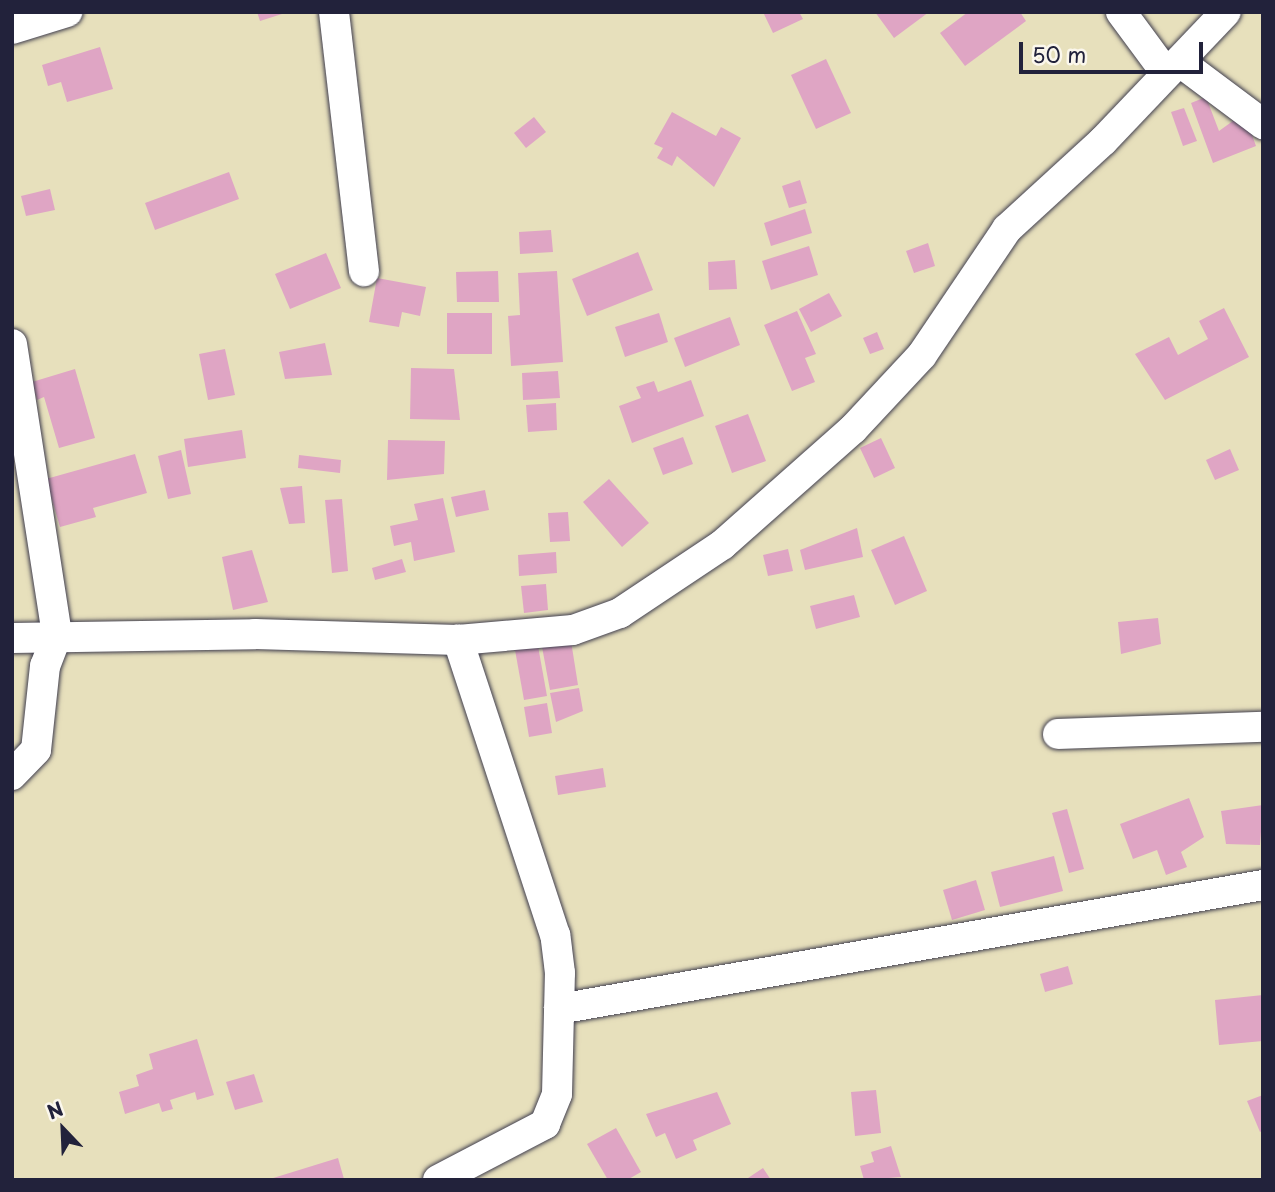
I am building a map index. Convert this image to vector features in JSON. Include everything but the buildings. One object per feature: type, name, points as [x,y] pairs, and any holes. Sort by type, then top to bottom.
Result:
[{"type":"street","points":[[12,29],[67,12]]},
{"type":"street","points":[[334,12],[364,271]]},
{"type":"street","points":[[1121,12],[1173,68],[1231,94],[1263,124]]},
{"type":"street","points":[[12,638],[57,635],[458,640],[573,630],[620,613],[722,545],[853,429],[922,355],[1007,229],[1173,68],[1226,12]]},
{"type":"street","points":[[12,344],[57,635],[46,666],[36,750],[12,775]]},
{"type":"street","points":[[438,1180],[545,1124],[557,1094],[559,1009],[547,900],[458,640]]},
{"type":"street","points":[[1058,734],[1263,727]]},
{"type":"street","points":[[559,1009],[1263,885]]}]
